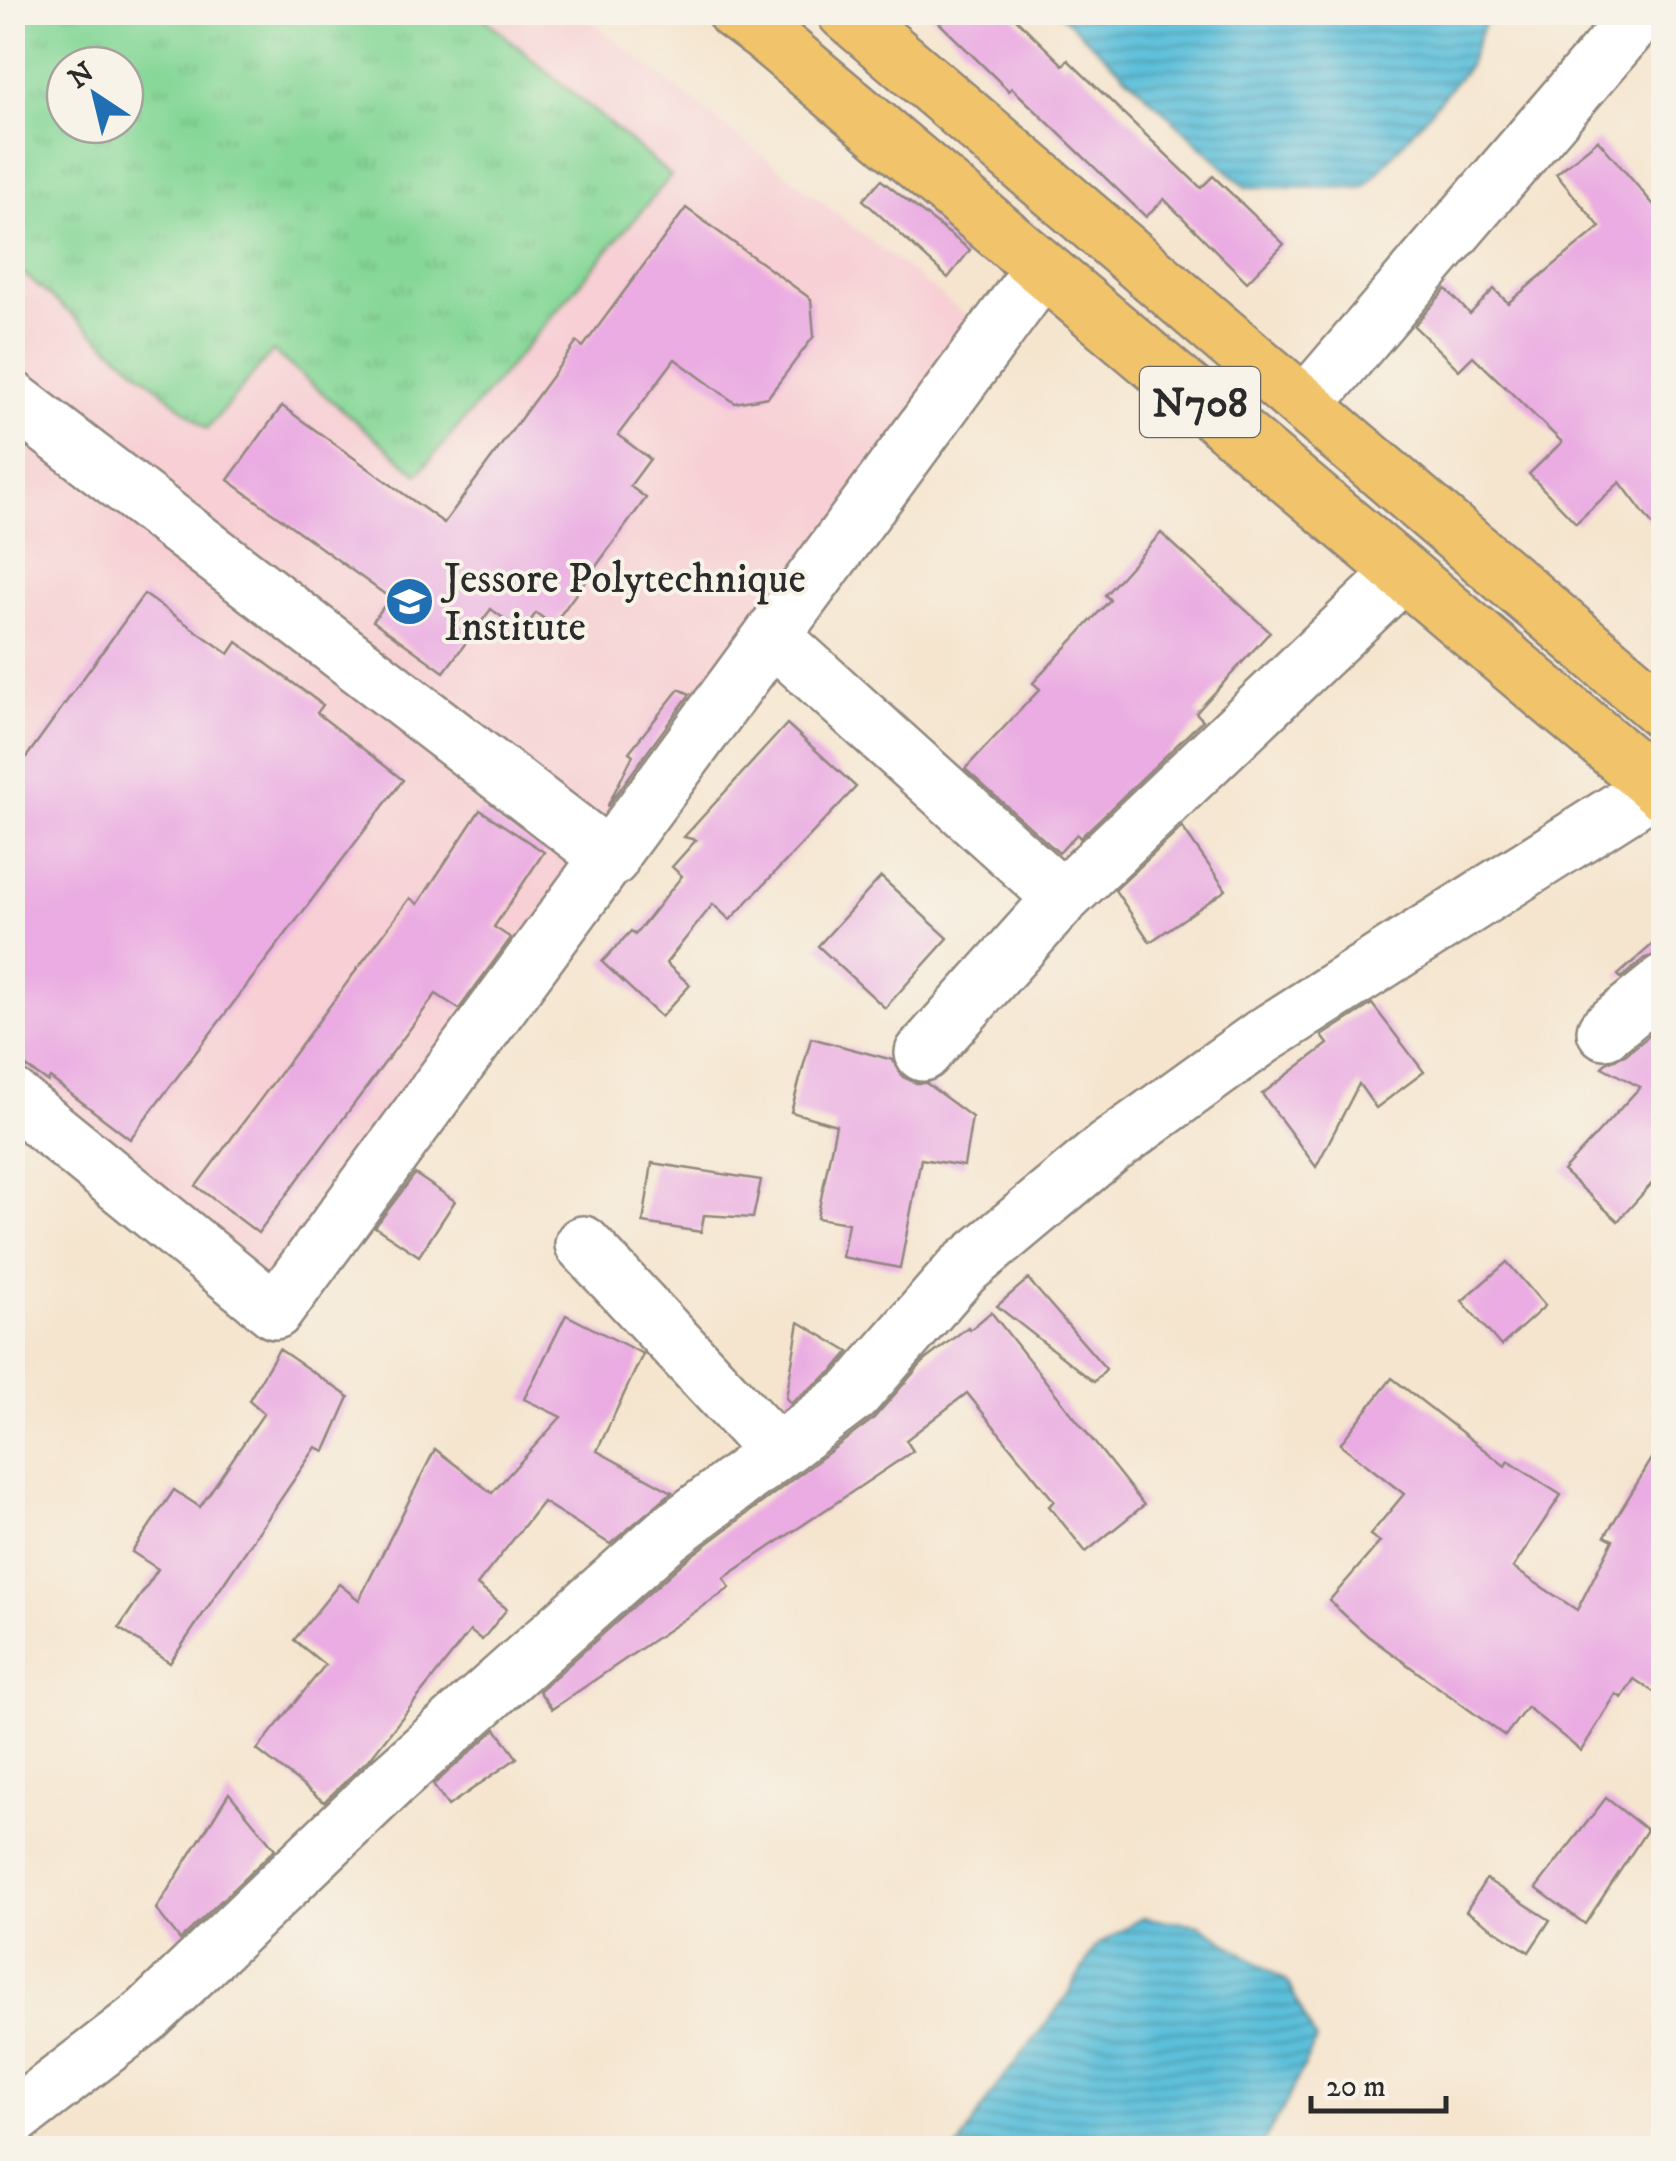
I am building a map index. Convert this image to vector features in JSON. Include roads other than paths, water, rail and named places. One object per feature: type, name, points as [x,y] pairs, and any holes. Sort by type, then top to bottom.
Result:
[{"type":"highway","name":"N708","points":[[734,12],[766,34],[1659,790]]},
{"type":"highway","name":"N708","points":[[845,12],[1664,712]]},
{"type":"street","points":[[1306,406],[1642,12]]},
{"type":"street","points":[[12,1097],[274,1311],[1042,269]]},
{"type":"street","points":[[22,426],[610,859]]},
{"type":"street","points":[[923,1053],[1062,898],[1402,574]]},
{"type":"street","points":[[773,637],[1062,898]]},
{"type":"street","points":[[12,2119],[148,2014],[407,1767],[667,1535],[854,1394],[962,1270],[1107,1149],[1262,1037],[1659,790]]},
{"type":"street","points":[[1604,1030],[1664,984]]},
{"type":"street","points":[[583,1244],[776,1452]]},
{"type":"water","points":[[1059,13],[1488,13],[1467,68],[1364,188],[1245,187]]},
{"type":"water","points":[[1143,1918],[1200,1925],[1288,1983],[1316,2041],[1260,2148],[958,2148],[994,2090],[1063,2002],[1097,1945]]},
{"type":"place","name":"Jessore Polytechnique Institute","points":[[409,601]]}]
